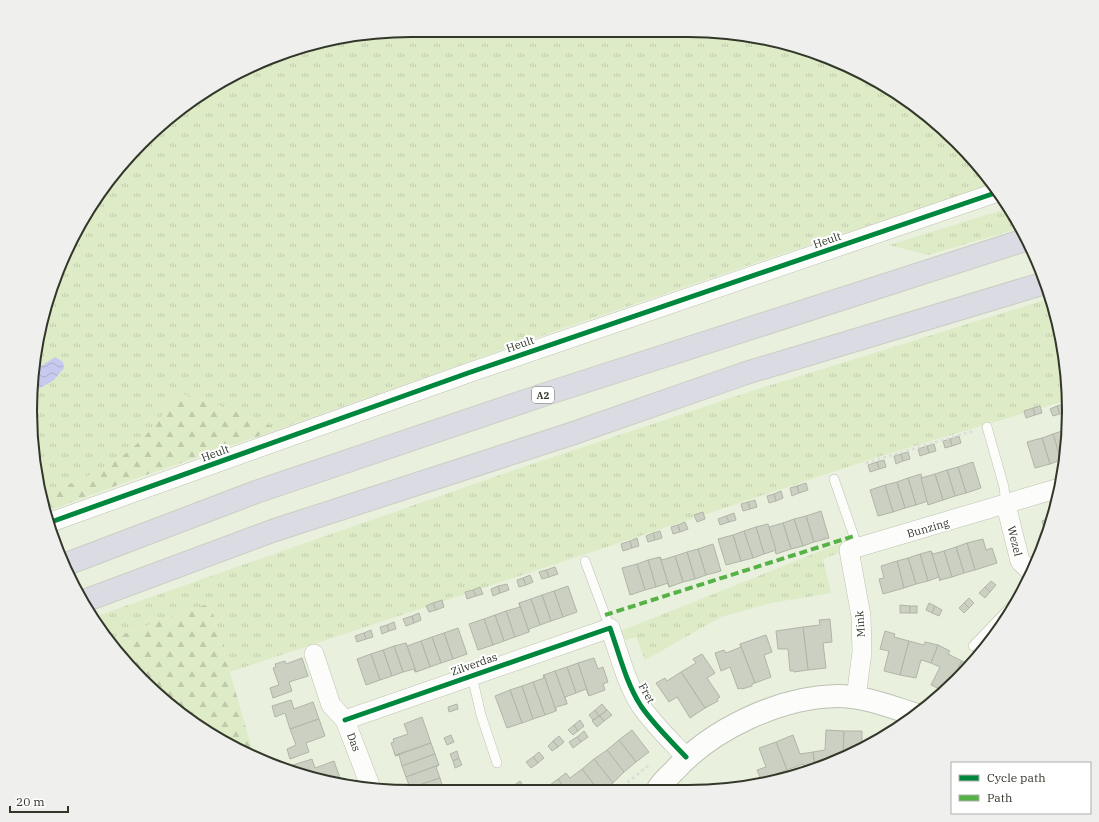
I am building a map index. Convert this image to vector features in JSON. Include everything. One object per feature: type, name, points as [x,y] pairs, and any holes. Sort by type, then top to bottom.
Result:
[{"type":"highway","name":"A2","points":[[69,563],[264,489],[546,394],[1021,241]]},
{"type":"highway","points":[[88,600],[276,530],[568,435],[746,373],[1040,285]]},
{"type":"street","name":"Heult","points":[[54,521],[468,373],[993,194]]},
{"type":"street","name":"Bunzing","points":[[853,549],[1054,490]]},
{"type":"street","name":"Wezel","points":[[1006,505],[1020,561],[1027,568]]},
{"type":"street","name":"Mink","points":[[853,549],[861,616],[862,652],[856,698]]},
{"type":"street","name":"Zilverdas","points":[[346,720],[610,628]]},
{"type":"street","name":"Fret","points":[[610,628],[629,680],[641,705],[680,751]]},
{"type":"street","name":"Das","points":[[314,654],[331,705],[346,720],[369,783]]},
{"type":"street","points":[[660,785],[680,751],[722,733],[756,714],[796,701],[836,696],[856,698],[909,713]]},
{"type":"lane","points":[[987,427],[1004,487],[1006,505]]},
{"type":"lane","points":[[834,479],[853,549]]},
{"type":"lane","points":[[585,561],[610,628]]},
{"type":"lane","points":[[973,646],[1000,617]]},
{"type":"lane","points":[[472,676],[481,715],[497,763]]},
{"type":"path","points":[[866,463],[987,427]]},
{"type":"path","points":[[626,785],[680,751]]},
{"type":"green space","points":[[411,37],[688,37],[737,40],[761,44],[831,65],[875,87],[896,100],[935,130],[969,164],[988,187],[785,253],[558,330],[279,429],[227,408],[179,393],[161,418],[130,450],[107,466],[83,478],[70,484],[46,491],[40,460],[38,435],[38,389],[53,381],[39,373],[40,362],[50,314],[65,268],[87,224],[100,203],[130,164],[164,130],[183,114],[224,87],[268,65],[338,44],[362,40]]},
{"type":"green space","points":[[1003,210],[1015,230],[928,255],[889,245]]},
{"type":"green space","points":[[1045,300],[1055,338],[1059,362],[1062,402],[881,456],[230,672],[210,603],[113,638],[98,616],[523,467],[755,390]]},
{"type":"green space","points":[[179,393],[227,408],[279,429],[126,482],[51,510],[46,491],[70,484],[107,466],[130,450],[161,418]]},
{"type":"green space","points":[[843,542],[844,551],[823,559],[831,593],[771,603],[721,617],[645,660],[636,637],[625,640],[621,631]]},
{"type":"green space","points":[[210,603],[252,749],[224,735],[183,708],[164,692],[130,658],[113,638]]},
{"type":"water","points":[[55,357],[63,362],[64,368],[53,381],[38,389],[40,367]]},
{"type":"building","points":[[1062,405],[1062,413],[1060,414],[1057,406]]},
{"type":"building","points":[[1040,406],[1042,413],[1035,415],[1033,408]]},
{"type":"building","points":[[1057,406],[1060,414],[1053,416],[1050,409]]},
{"type":"building","points":[[1033,408],[1035,415],[1026,418],[1024,411]]},
{"type":"building","points":[[1061,431],[1059,455],[1053,434]]},
{"type":"building","points":[[1053,434],[1059,455],[1059,461],[1050,464],[1042,438]]},
{"type":"building","points":[[959,436],[961,443],[952,446],[950,439]]},
{"type":"building","points":[[1042,438],[1050,464],[1035,468],[1027,442]]},
{"type":"building","points":[[950,439],[952,446],[945,448],[943,441]]},
{"type":"building","points":[[934,444],[936,451],[929,453],[927,446]]},
{"type":"building","points":[[927,446],[929,453],[920,456],[918,449]]},
{"type":"building","points":[[908,452],[910,459],[903,461],[901,454]]},
{"type":"building","points":[[901,454],[903,461],[896,464],[894,456]]},
{"type":"building","points":[[884,460],[886,467],[879,469],[877,462]]},
{"type":"building","points":[[877,462],[879,469],[870,472],[868,465]]},
{"type":"building","points":[[973,462],[981,488],[966,493],[958,467]]},
{"type":"building","points":[[958,467],[966,493],[955,496],[947,470]]},
{"type":"building","points":[[947,470],[955,496],[943,500],[935,474]]},
{"type":"building","points":[[921,474],[928,501],[916,505],[908,478]]},
{"type":"building","points":[[935,474],[943,500],[928,505],[921,478]]},
{"type":"building","points":[[908,478],[916,505],[905,508],[897,482]]},
{"type":"building","points":[[897,482],[905,508],[893,512],[885,485]]},
{"type":"building","points":[[806,483],[808,490],[799,493],[797,486]]},
{"type":"building","points":[[885,485],[893,512],[878,516],[870,490]]},
{"type":"building","points":[[797,486],[799,493],[792,496],[790,488]]},
{"type":"building","points":[[781,491],[783,498],[776,501],[774,494]]},
{"type":"building","points":[[774,494],[776,501],[769,503],[767,496]]},
{"type":"building","points":[[755,500],[757,507],[750,509],[748,502]]},
{"type":"building","points":[[748,502],[750,509],[743,511],[741,504]]},
{"type":"building","points":[[821,511],[829,538],[814,542],[806,516]]},
{"type":"building","points":[[703,512],[705,519],[697,522],[694,515]]},
{"type":"building","points":[[734,513],[736,520],[729,522],[726,516]]},
{"type":"building","points":[[726,516],[729,522],[720,525],[718,519]]},
{"type":"building","points":[[806,516],[814,542],[803,546],[794,519]]},
{"type":"building","points":[[794,519],[803,546],[791,549],[783,523]]},
{"type":"building","points":[[1045,520],[1043,526],[1042,521]]},
{"type":"building","points":[[685,522],[688,529],[680,532],[678,525]]},
{"type":"building","points":[[783,523],[791,549],[776,554],[769,527]]},
{"type":"building","points":[[768,524],[776,550],[764,554],[756,527]]},
{"type":"building","points":[[678,525],[680,532],[673,534],[671,527]]},
{"type":"building","points":[[756,527],[764,554],[753,558],[744,531]]},
{"type":"building","points":[[660,531],[662,538],[655,540],[653,533]]},
{"type":"building","points":[[744,531],[753,558],[741,561],[733,535]]},
{"type":"building","points":[[653,533],[655,540],[648,542],[646,536]]},
{"type":"building","points":[[733,535],[741,561],[726,565],[718,539]]},
{"type":"building","points":[[637,538],[639,546],[632,548],[630,541]]},
{"type":"building","points":[[983,539],[986,550],[992,548],[997,563],[975,570],[967,543]]},
{"type":"building","points":[[630,541],[632,548],[623,551],[621,544]]},
{"type":"building","points":[[967,543],[975,570],[964,573],[956,547]]},
{"type":"building","points":[[713,544],[721,571],[706,575],[698,549]]},
{"type":"building","points":[[956,547],[964,573],[952,577],[944,551]]},
{"type":"building","points":[[698,549],[706,575],[695,579],[687,552]]},
{"type":"building","points":[[931,551],[940,580],[940,581],[939,577],[928,581],[920,554]]},
{"type":"building","points":[[931,551],[933,554],[944,551],[952,577],[940,580]]},
{"type":"building","points":[[687,552],[695,579],[683,582],[675,556]]},
{"type":"building","points":[[920,554],[928,581],[916,584],[908,558]]},
{"type":"building","points":[[675,556],[683,582],[669,587],[660,557],[662,560]]},
{"type":"building","points":[[660,557],[668,583],[656,587],[648,560]]},
{"type":"building","points":[[908,558],[916,584],[904,588],[897,561]]},
{"type":"building","points":[[648,560],[656,587],[645,590],[637,564]]},
{"type":"building","points":[[897,561],[904,588],[883,594],[879,579],[884,578],[881,566]]},
{"type":"building","points":[[637,564],[645,590],[630,595],[622,568]]},
{"type":"building","points":[[555,567],[558,574],[549,577],[546,570]]},
{"type":"building","points":[[546,570],[549,577],[542,579],[539,572]]},
{"type":"building","points":[[530,575],[533,582],[526,585],[523,578]]},
{"type":"building","points":[[523,578],[526,585],[519,587],[517,580]]},
{"type":"building","points":[[991,581],[996,585],[990,592],[985,587]]},
{"type":"building","points":[[507,584],[509,590],[500,593],[498,586]]},
{"type":"building","points":[[498,586],[500,593],[493,596],[491,589]]},
{"type":"building","points":[[568,586],[577,612],[563,617],[554,591]]},
{"type":"building","points":[[480,587],[483,594],[476,596],[473,590]]},
{"type":"building","points":[[985,587],[990,592],[985,598],[979,593]]},
{"type":"building","points":[[473,590],[476,596],[467,599],[465,592]]},
{"type":"building","points":[[554,591],[563,617],[551,621],[542,595]]},
{"type":"building","points":[[542,595],[551,621],[540,625],[531,599]]},
{"type":"building","points":[[969,598],[974,603],[969,608],[964,603]]},
{"type":"building","points":[[531,599],[540,625],[529,629],[529,632],[519,603]]},
{"type":"building","points":[[442,600],[444,607],[436,610],[433,603]]},
{"type":"building","points":[[433,603],[436,610],[429,612],[426,606]]},
{"type":"building","points":[[519,603],[529,632],[515,637],[506,611],[520,607]]},
{"type":"building","points":[[929,603],[935,606],[932,613],[926,610]]},
{"type":"building","points":[[964,603],[969,608],[964,613],[959,608]]},
{"type":"building","points":[[900,605],[910,606],[910,613],[900,613]]},
{"type":"building","points":[[910,606],[917,606],[917,613],[910,613]]},
{"type":"building","points":[[935,606],[942,610],[939,616],[932,613]]},
{"type":"building","points":[[506,611],[515,637],[504,641],[495,615]]},
{"type":"building","points":[[419,613],[421,620],[414,623],[412,616]]},
{"type":"building","points":[[495,615],[504,641],[493,645],[484,619]]},
{"type":"building","points":[[412,616],[414,623],[406,626],[403,619]]},
{"type":"building","points":[[484,619],[493,645],[478,650],[469,624]]},
{"type":"building","points":[[830,619],[832,642],[823,643],[826,668],[808,670],[803,627],[820,625],[819,620]]},
{"type":"building","points":[[394,622],[396,629],[389,631],[387,625]]},
{"type":"building","points":[[387,625],[389,631],[382,634],[380,627]]},
{"type":"building","points":[[803,627],[808,670],[794,672],[790,671],[788,649],[778,649],[776,631]]},
{"type":"building","points":[[458,628],[467,654],[453,659],[444,633]]},
{"type":"building","points":[[371,630],[373,637],[366,639],[364,633]]},
{"type":"building","points":[[885,631],[895,634],[894,637],[909,641],[900,675],[884,671],[889,651],[880,649]]},
{"type":"building","points":[[364,633],[366,639],[357,642],[355,636]]},
{"type":"building","points":[[444,633],[453,659],[441,663],[432,637]]},
{"type":"building","points":[[766,635],[772,652],[764,655],[771,677],[755,683],[740,644]]},
{"type":"building","points":[[432,637],[441,663],[430,667],[421,641]]},
{"type":"building","points":[[421,641],[430,667],[416,672],[407,646]]},
{"type":"building","points":[[909,641],[924,645],[925,642],[938,645],[931,663],[921,660],[916,678],[900,675]]},
{"type":"building","points":[[406,643],[416,672],[414,669],[403,672],[394,646]]},
{"type":"building","points":[[740,644],[755,683],[752,684],[752,686],[738,689],[730,667],[721,671],[715,653],[724,650],[726,653],[741,647]]},
{"type":"building","points":[[938,645],[950,651],[948,654],[962,661],[958,669],[939,688],[931,685],[940,667],[931,663]]},
{"type":"building","points":[[394,646],[403,672],[392,676],[383,650]]},
{"type":"building","points":[[383,650],[392,676],[380,680],[371,654]]},
{"type":"building","points":[[371,654],[380,680],[366,685],[357,659]]},
{"type":"building","points":[[702,654],[715,673],[707,678],[720,697],[717,699],[718,701],[705,708],[681,672],[696,663],[693,659]]},
{"type":"building","points":[[302,658],[308,676],[289,682],[292,691],[273,698],[270,688],[279,685],[273,668],[276,667],[275,664],[285,661],[286,664]]},
{"type":"building","points":[[594,658],[598,669],[603,667],[608,682],[603,684],[605,690],[589,696],[578,663]]},
{"type":"building","points":[[962,661],[965,662],[958,669]]},
{"type":"building","points":[[578,663],[589,696],[586,689],[576,693],[567,667]]},
{"type":"building","points":[[567,667],[576,693],[565,697],[567,704],[555,671]]},
{"type":"building","points":[[555,671],[567,704],[556,707],[556,711],[544,675]]},
{"type":"building","points":[[681,672],[705,708],[690,718],[677,697],[669,702],[656,683],[665,678],[667,681]]},
{"type":"building","points":[[543,675],[556,711],[545,715],[533,682],[544,678]]},
{"type":"building","points":[[533,682],[545,715],[533,719],[522,686]]},
{"type":"building","points":[[522,686],[533,719],[522,723],[510,690]]},
{"type":"building","points":[[510,690],[522,723],[507,728],[495,696]]},
{"type":"building","points":[[291,700],[294,709],[313,702],[319,719],[290,729],[285,713],[275,717],[272,706]]},
{"type":"building","points":[[457,704],[458,709],[449,712],[448,707]]},
{"type":"building","points":[[602,704],[607,710],[599,716],[595,710]]},
{"type":"building","points":[[595,710],[599,716],[593,720],[589,715]]},
{"type":"building","points":[[607,710],[612,715],[604,721],[600,716]]},
{"type":"building","points":[[600,716],[604,721],[597,727],[592,721]]},
{"type":"building","points":[[422,717],[431,743],[395,755],[391,743],[394,742],[393,739],[408,734],[404,724]]},
{"type":"building","points":[[319,719],[325,736],[306,743],[309,752],[290,759],[287,749],[296,745],[290,729]]},
{"type":"building","points":[[580,720],[584,726],[578,731],[574,725]]},
{"type":"building","points":[[574,725],[578,731],[573,735],[568,730]]},
{"type":"building","points":[[632,730],[649,752],[636,762],[619,740]]},
{"type":"building","points":[[826,730],[844,731],[843,751],[814,763],[813,752],[825,750]]},
{"type":"building","points":[[584,731],[588,737],[581,742],[577,737]]},
{"type":"building","points":[[844,731],[862,731],[862,742],[843,751]]},
{"type":"building","points":[[451,735],[454,742],[447,745],[444,738]]},
{"type":"building","points":[[793,735],[800,754],[813,752],[814,763],[804,766],[803,764],[787,770],[776,742]]},
{"type":"building","points":[[559,736],[564,742],[558,747],[553,741]]},
{"type":"building","points":[[577,737],[581,742],[573,748],[569,742]]},
{"type":"building","points":[[619,740],[636,762],[624,772],[607,750]]},
{"type":"building","points":[[553,741],[558,747],[552,751],[548,746]]},
{"type":"building","points":[[776,742],[787,770],[760,778],[757,770],[766,767],[759,748]]},
{"type":"building","points":[[431,743],[435,754],[402,766],[399,755],[395,756]]},
{"type":"building","points":[[607,750],[624,772],[613,783],[594,759]]},
{"type":"building","points":[[457,751],[459,758],[453,761],[450,754]]},
{"type":"building","points":[[539,752],[544,758],[538,763],[533,757]]},
{"type":"building","points":[[435,754],[439,765],[406,777],[402,766]]},
{"type":"building","points":[[533,757],[538,763],[531,768],[526,762]]},
{"type":"building","points":[[459,758],[462,765],[455,768],[453,761]]},
{"type":"building","points":[[312,759],[315,768],[334,761],[340,778],[314,772],[293,765]]},
{"type":"building","points":[[594,759],[613,783],[610,785],[594,785],[582,769]]},
{"type":"building","points":[[439,765],[436,767],[440,778],[419,785],[411,785],[409,785],[406,777]]},
{"type":"building","points":[[582,769],[594,785],[562,785],[558,779],[566,773],[570,778]]},
{"type":"building","points":[[440,778],[442,785],[419,785]]},
{"type":"building","points":[[558,779],[562,785],[550,785]]},
{"type":"building","points":[[520,781],[523,785],[515,785]]},
{"type":"marked path","points":[[605,615],[854,536]]},
{"type":"cycle path","points":[[54,521],[468,373],[993,194]]},
{"type":"cycle path","points":[[345,720],[610,628],[627,678],[641,706],[651,720],[686,757]]}]
